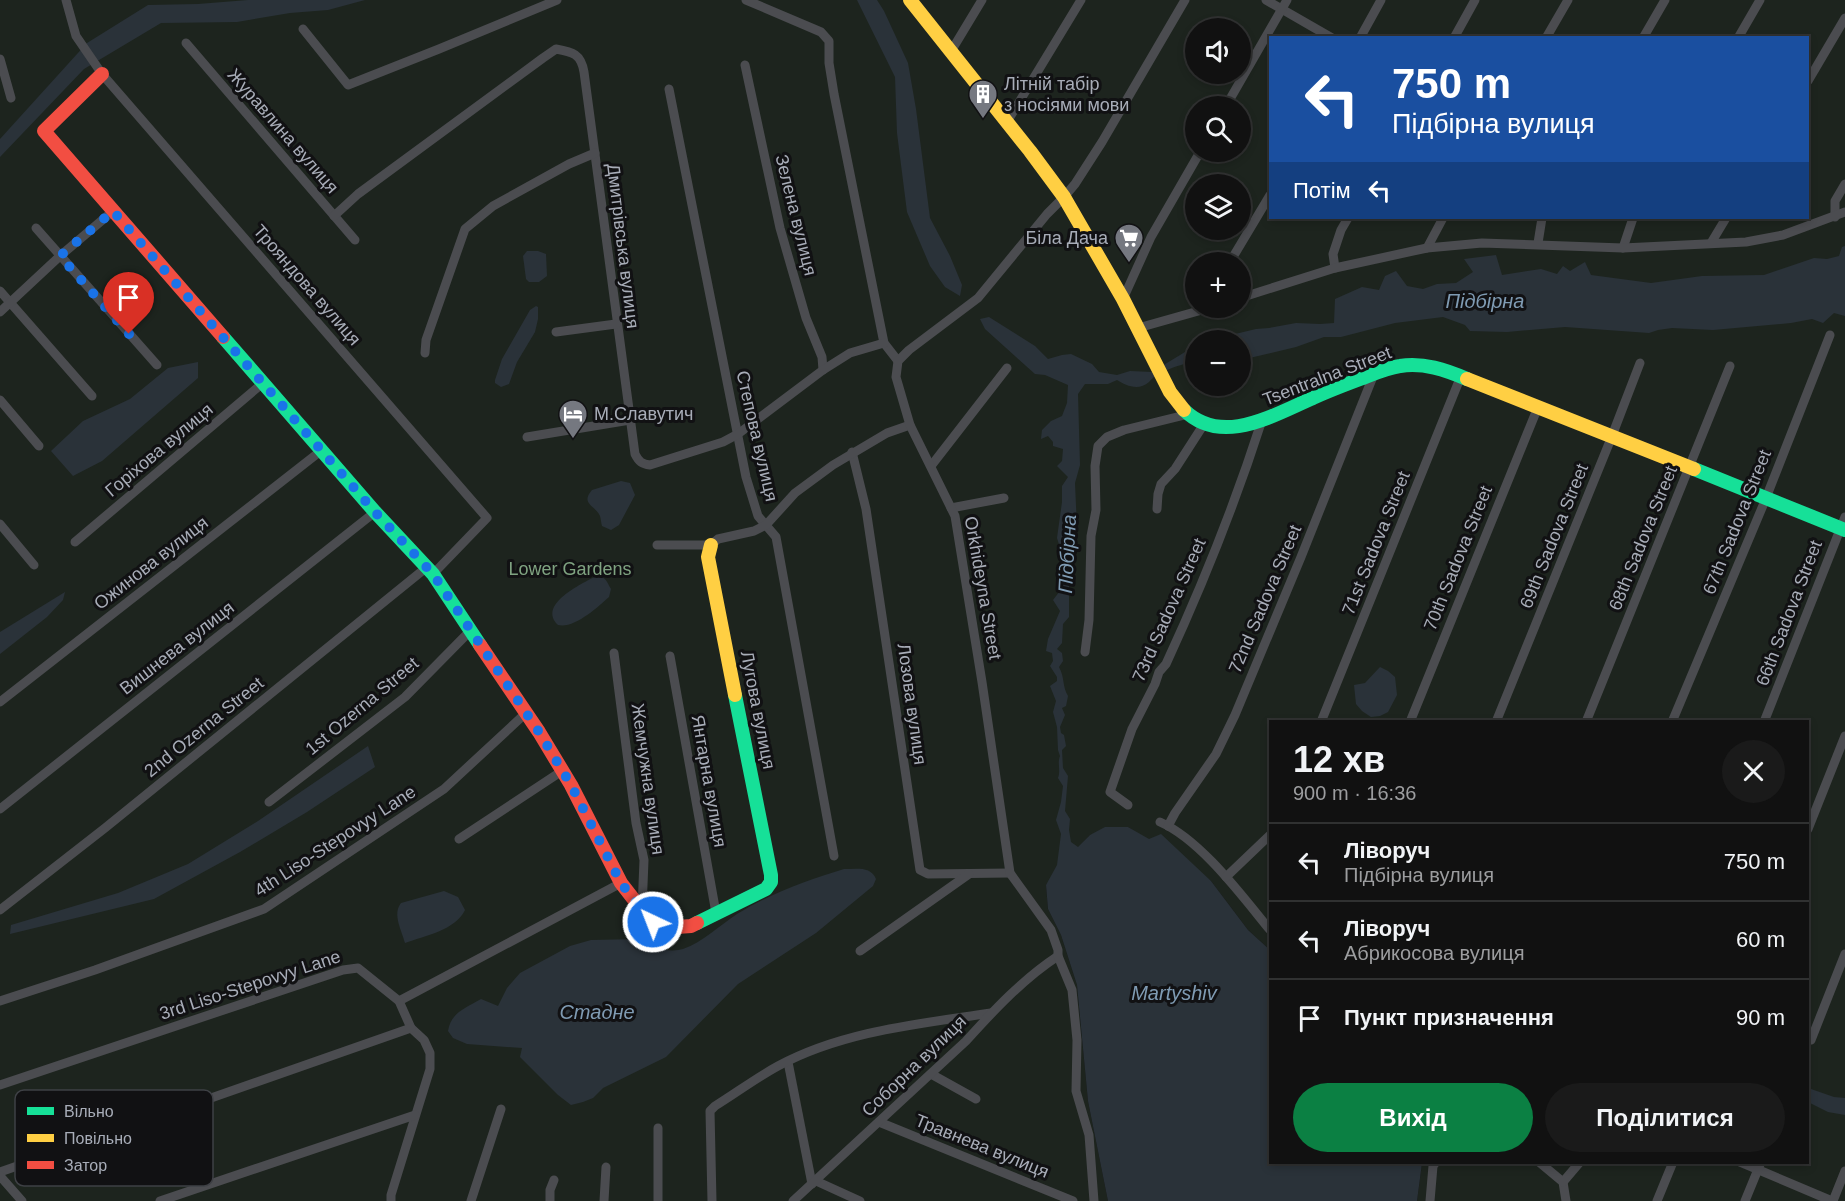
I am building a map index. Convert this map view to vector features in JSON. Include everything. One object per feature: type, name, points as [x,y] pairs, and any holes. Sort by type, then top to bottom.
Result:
[{"type":"street","name":"Трояндова вулиця","points":[[66,0],[76,36],[102,74],[487,519]]},
{"type":"street","points":[[303,29],[348,85],[557,0]]},
{"type":"street","points":[[746,0],[821,32],[830,40],[829,63],[834,94],[884,343],[898,361],[909,350],[978,298],[1047,214],[1064,197],[1102,142],[1185,0]]},
{"type":"street","name":"Tsentralna Street","points":[[910,0],[1064,197],[1123,299],[1170,392],[1189,414],[1204,424],[1227,428],[1262,420],[1313,397],[1392,367],[1425,366],[1461,376],[1766,498],[1843,525]]},
{"type":"street","points":[[950,52],[982,0]]},
{"type":"street","points":[[1007,122],[1081,0]]},
{"type":"street","points":[[1266,0],[1329,36]]},
{"type":"street","points":[[1232,96],[1287,0]]},
{"type":"street","points":[[1361,36],[1381,0]]},
{"type":"street","points":[[1455,36],[1475,0]]},
{"type":"street","points":[[1547,36],[1568,0]]},
{"type":"street","points":[[1644,36],[1665,0]]},
{"type":"street","points":[[1739,36],[1760,0]]},
{"type":"street","points":[[1809,79],[1845,18]]},
{"type":"street","name":"Журавлина вулиця","points":[[186,43],[355,240]]},
{"type":"street","name":"Дмитрівська вулиця","points":[[334,216],[358,194],[556,49],[572,52],[583,65],[616,324],[635,454],[638,461],[650,465],[723,442],[738,434],[823,370],[850,353],[884,343]]},
{"type":"street","points":[[0,59],[11,98]]},
{"type":"street","name":"Зелена вулиця","points":[[745,65],[780,228],[806,318],[822,357],[823,370]]},
{"type":"street","points":[[102,74],[44,131],[375,512],[430,570],[527,712],[562,771],[621,883],[642,910],[653,922],[669,926],[691,926],[716,913]]},
{"type":"street","name":"Степова вулиця","points":[[669,89],[746,477],[758,516],[776,537],[834,856]]},
{"type":"street","points":[[425,353],[426,340],[465,229],[493,206],[569,164],[594,153]]},
{"type":"street","points":[[1123,299],[1151,237],[1194,162]]},
{"type":"street","points":[[1835,217],[1835,201],[1845,184]]},
{"type":"street","points":[[1236,252],[1269,197]]},
{"type":"street","points":[[0,312],[113,211]]},
{"type":"street","points":[[1251,295],[1335,268],[1427,248],[1482,243],[1538,243],[1623,248],[1746,242],[1783,235],[1845,212]]},
{"type":"street","points":[[1335,268],[1333,254],[1347,219]]},
{"type":"street","points":[[1427,248],[1442,219]]},
{"type":"street","points":[[1538,243],[1542,219]]},
{"type":"street","points":[[1623,248],[1632,219]]},
{"type":"street","points":[[1711,243],[1725,219]]},
{"type":"street","points":[[36,228],[157,365]]},
{"type":"street","points":[[0,291],[92,396]]},
{"type":"street","points":[[1138,328],[1185,314]]},
{"type":"street","points":[[556,332],[616,324]]},
{"type":"street","name":"67th Sadova Street","points":[[1673,720],[1766,498],[1830,335]]},
{"type":"street","name":"Orkhideyna Street","points":[[898,361],[896,377],[910,425],[955,516],[1010,873],[1051,930],[1058,956],[1072,990],[1077,1040],[1076,1091],[1089,1135],[1094,1201]]},
{"type":"street","name":"69th Sadova Street","points":[[1497,720],[1640,363]]},
{"type":"street","name":"68th Sadova Street","points":[[1587,720],[1730,366]]},
{"type":"street","points":[[931,466],[1007,368]]},
{"type":"street","name":"72nd Sadova Street","points":[[1226,878],[1186,836],[1164,824],[1175,813],[1216,754],[1235,715],[1374,374]]},
{"type":"street","name":"71st Sadova Street","points":[[1322,720],[1461,376]]},
{"type":"street","name":"Горіхова вулиця","points":[[75,543],[264,382]]},
{"type":"street","points":[[0,400],[39,446]]},
{"type":"street","name":"70th Sadova Street","points":[[1411,720],[1538,407]]},
{"type":"street","points":[[1085,652],[1089,620],[1091,536],[1096,510],[1095,466],[1098,446],[1107,437],[1124,430],[1189,414]]},
{"type":"street","points":[[527,437],[630,420]]},
{"type":"street","name":"73rd Sadova Street","points":[[1128,806],[1110,792],[1132,729],[1194,603],[1239,490],[1262,420]]},
{"type":"street","points":[[1157,508],[1161,484],[1175,469],[1204,424]]},
{"type":"street","points":[[657,545],[711,545],[718,539],[754,531],[766,525],[795,493],[852,452],[887,433],[910,425]]},
{"type":"street","name":"Ожинова вулиця","points":[[0,702],[322,450]]},
{"type":"street","name":"Лозова вулиця","points":[[852,452],[866,509],[920,870],[928,874],[1010,873]]},
{"type":"street","points":[[951,508],[1004,498]]},
{"type":"street","name":"Вишнева вулиця","points":[[0,809],[375,512]]},
{"type":"street","name":"2nd Ozerna Street","points":[[0,910],[430,570],[487,519]]},
{"type":"street","points":[[0,524],[34,565]]},
{"type":"street","name":"66th Sadova Street","points":[[1765,720],[1843,525]]},
{"type":"street","name":"Лугова вулиця","points":[[711,545],[708,557],[771,882],[766,889],[716,913]]},
{"type":"street","name":"1st Ozerna Street","points":[[269,802],[405,697],[471,630]]},
{"type":"street","name":"Жемчужна вулиця","points":[[614,653],[636,824],[644,860],[642,910]]},
{"type":"street","name":"Янтарна вулиця","points":[[670,656],[716,913]]},
{"type":"street","name":"4th Liso-Stepovyy Lane","points":[[0,1001],[95,970],[264,909],[444,789],[527,712]]},
{"type":"street","points":[[1809,826],[1845,736]]},
{"type":"street","points":[[459,839],[562,771]]},
{"type":"street","points":[[1269,836],[1226,878],[1269,929]]},
{"type":"street","points":[[860,951],[971,873]]},
{"type":"street","points":[[391,1201],[430,1069],[430,1053],[424,1040],[411,1028],[399,1001],[621,883]]},
{"type":"street","points":[[1811,1040],[1845,954]]},
{"type":"street","name":"Соборна вулиця","points":[[793,1201],[966,1041],[991,1013],[1042,967],[1058,956]]},
{"type":"street","name":"3rd Liso-Stepovyy Lane","points":[[0,1085],[343,970],[358,968],[399,1001]]},
{"type":"street","points":[[712,1201],[710,1111],[715,1106],[788,1062],[856,1036],[991,1013]]},
{"type":"street","points":[[213,1098],[411,1028]]},
{"type":"street","points":[[788,1062],[814,1182],[860,1201]]},
{"type":"street","points":[[931,1074],[976,1099]]},
{"type":"street","points":[[471,1201],[501,1109]]},
{"type":"street","points":[[213,1183],[415,1115]]},
{"type":"street","name":"Травнева вулиця","points":[[879,1122],[1073,1201]]},
{"type":"street","points":[[658,1128],[658,1201]]},
{"type":"street","points":[[1430,1201],[1434,1164]]},
{"type":"street","points":[[1541,1164],[1563,1182],[1566,1201]]},
{"type":"street","points":[[1563,1182],[1578,1164]]},
{"type":"street","points":[[1657,1201],[1672,1164]]},
{"type":"street","points":[[1745,1201],[1760,1166],[1832,1201],[1845,1171]]},
{"type":"street","points":[[604,1201],[606,1167]]},
{"type":"street","points":[[15,1169],[0,1174],[22,1201]]},
{"type":"street","points":[[550,1201],[550,1190],[554,1180]]},
{"type":"street","points":[[160,1201],[204,1186]]},
{"type":"green space","name":"Lower Gardens","points":[[0,0],[1845,0],[1845,1201],[1417,1201],[1422,1164],[1809,1164],[1809,720],[1269,720],[1269,949],[1248,930],[1211,881],[1128,827],[1090,835],[1046,885],[1048,909],[1061,935],[1077,985],[1088,1101],[1108,1201],[0,1201]]},
{"type":"water","points":[[248,0],[365,0],[328,10],[290,13],[237,22],[161,23],[84,69],[0,157],[0,139],[87,43],[148,5]]},
{"type":"water","points":[[857,0],[877,0],[908,63],[930,218],[962,285],[960,296],[945,287],[930,266],[907,212],[897,133],[895,77]]},
{"type":"water","name":"Підбірна","points":[[1845,246],[1845,316],[1834,313],[1823,323],[1812,319],[1713,330],[1672,328],[1649,333],[1565,327],[1507,332],[1470,331],[1465,325],[1443,317],[1395,323],[1341,337],[1324,337],[1296,347],[1251,358],[1251,330],[1296,323],[1334,323],[1335,299],[1362,287],[1379,290],[1385,276],[1396,271],[1407,286],[1423,289],[1437,284],[1456,283],[1473,272],[1464,259],[1496,255],[1502,275],[1541,269],[1557,274],[1563,266],[1570,271],[1585,262],[1591,275],[1651,283],[1702,276],[1764,275],[1814,258],[1827,259],[1839,256],[1842,247]]},
{"type":"water","points":[[527,251],[546,254],[547,276],[539,282],[529,282],[526,279],[523,256]]},
{"type":"water","points":[[538,307],[538,319],[535,332],[517,362],[509,384],[501,387],[495,383],[495,380],[502,359],[530,310]]},
{"type":"water","name":"Martyshiv","points":[[989,317],[1035,346],[1048,359],[1071,354],[1092,364],[1099,372],[1117,375],[1130,371],[1152,372],[1185,352],[1185,365],[1163,372],[1145,385],[1128,386],[1117,380],[1108,384],[1085,384],[1078,394],[1080,465],[1075,483],[1077,528],[1069,532],[1069,617],[1063,624],[1062,643],[1057,649],[1062,653],[1063,661],[1059,667],[1068,696],[1066,706],[1062,708],[1065,715],[1060,727],[1066,746],[1062,750],[1063,768],[1068,776],[1065,811],[1070,819],[1071,842],[1078,847],[1090,835],[1105,827],[1128,827],[1149,839],[1161,834],[1211,881],[1248,930],[1269,949],[1269,1164],[1422,1164],[1417,1201],[1108,1201],[1088,1101],[1077,985],[1061,935],[1048,909],[1046,885],[1057,865],[1061,834],[1056,820],[1063,786],[1058,778],[1060,756],[1053,712],[1056,701],[1050,686],[1057,681],[1057,677],[1050,666],[1053,661],[1052,653],[1046,651],[1048,639],[1060,611],[1053,600],[1063,587],[1063,557],[1057,538],[1062,486],[1068,477],[1057,466],[1062,461],[1063,449],[1053,446],[1048,436],[1041,439],[1042,430],[1051,421],[1062,416],[1067,403],[1068,385],[1045,375],[1035,374],[985,329],[980,319]]},
{"type":"water","points":[[198,362],[198,378],[102,461],[73,476],[51,451],[83,421],[130,399],[168,368]]},
{"type":"water","points":[[621,481],[630,483],[635,495],[619,525],[611,530],[602,526],[598,512],[587,498],[592,490]]},
{"type":"water","points":[[596,576],[604,578],[607,582],[611,589],[609,597],[578,621],[558,625],[553,617],[553,610],[557,602],[572,589]]},
{"type":"water","points":[[65,592],[63,600],[47,617],[0,654],[0,632]]},
{"type":"water","points":[[1380,667],[1395,677],[1397,695],[1388,712],[1371,717],[1356,704],[1354,685],[1365,683]]},
{"type":"water","points":[[368,746],[375,767],[307,812],[154,899],[10,934],[11,925],[118,893],[188,864],[258,821]]},
{"type":"water","name":"Стадне","points":[[844,869],[863,869],[871,872],[876,879],[873,886],[816,933],[738,984],[666,1057],[603,1088],[593,1098],[571,1105],[520,1057],[522,1048],[467,1044],[453,1038],[448,1031],[452,1019],[460,1011],[481,999],[498,1006],[507,988],[520,973],[570,946],[591,940],[639,939],[660,949],[683,949],[762,900]]},
{"type":"water","points":[[444,891],[458,897],[465,910],[461,917],[439,931],[405,943],[397,912],[401,903]]},
{"type":"water","points":[[1809,1090],[1845,1098],[1845,1115],[1828,1112],[1809,1102]]},
{"type":"traffic: fast","points":[[223,337],[375,512],[433,574],[480,645]]},
{"type":"traffic: fast","points":[[1184,410],[1199,421],[1215,426],[1231,427],[1265,419],[1336,388],[1395,367],[1426,366],[1467,379]]},
{"type":"traffic: fast","points":[[1694,469],[1845,530]]},
{"type":"traffic: fast","points":[[697,923],[766,889],[771,882],[735,695]]},
{"type":"traffic: slow","points":[[910,0],[1064,197],[1123,299],[1170,392],[1184,410]]},
{"type":"traffic: slow","points":[[1467,379],[1694,469]]},
{"type":"traffic: slow","points":[[711,545],[708,557],[735,695]]},
{"type":"traffic: jam","points":[[102,74],[44,131],[223,337]]},
{"type":"traffic: jam","points":[[480,645],[539,732],[571,785],[621,883],[642,910],[653,922],[677,927],[697,923]]},
{"type":"place","name":"Літній табір з носіями мови","points":[[983,120]]},
{"type":"place","name":"Біла Дача","points":[[1129,264]]},
{"type":"place","name":"М.Славутич","points":[[573,440]]},
{"type":"route","points":[[129,334],[60,256],[113,211],[375,512],[433,574],[527,712],[571,785],[621,883],[653,922]]}]
